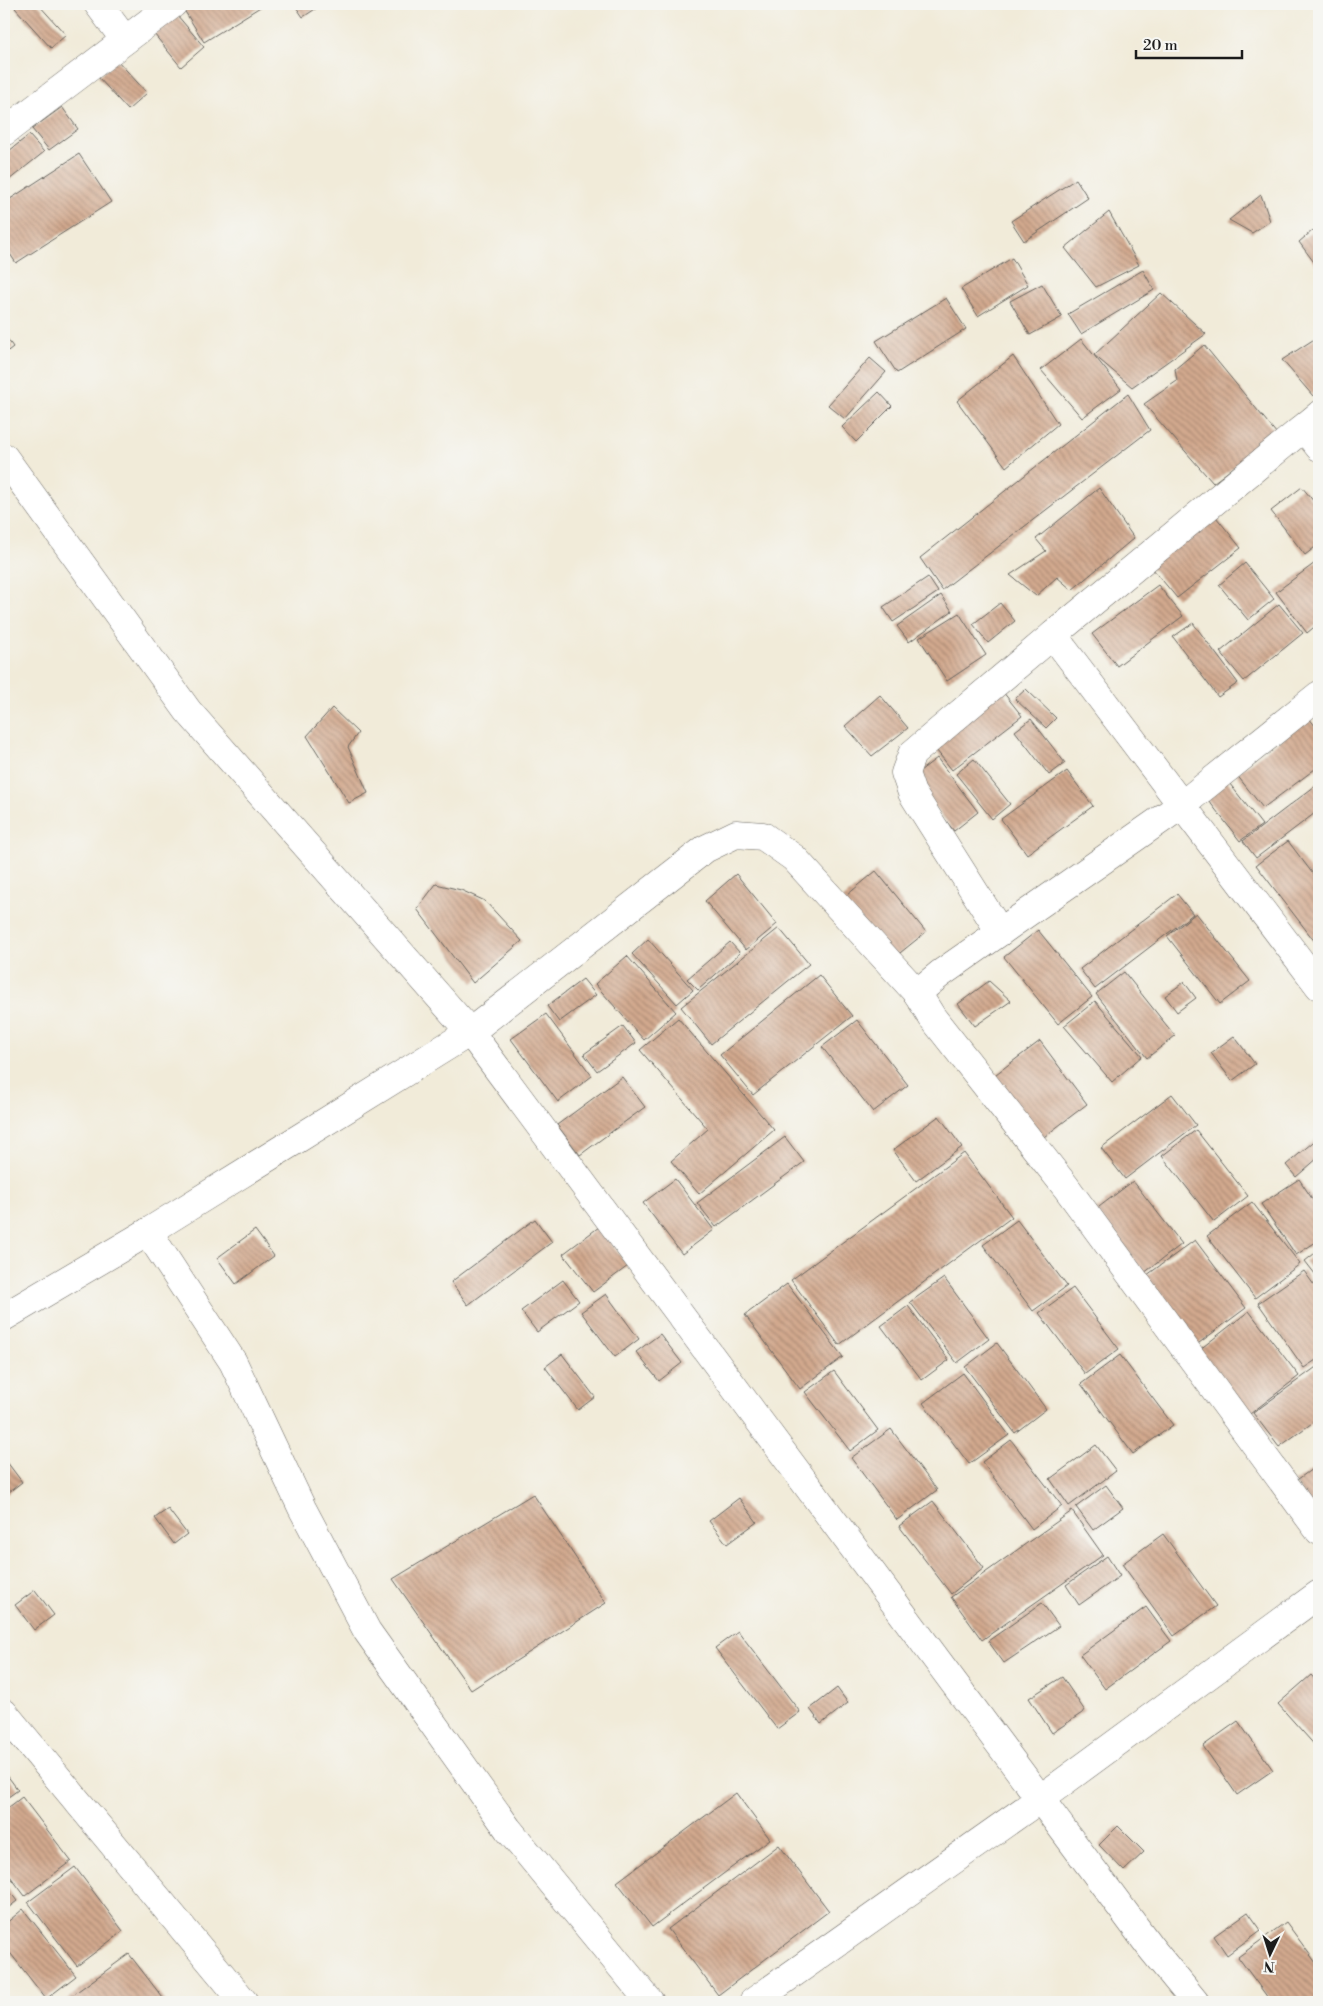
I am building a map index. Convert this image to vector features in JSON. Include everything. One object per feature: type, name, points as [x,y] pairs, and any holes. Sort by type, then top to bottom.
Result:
[{"type":"street","points":[[98,4],[125,40]]},
{"type":"street","points":[[4,132],[173,4]]},
{"type":"street","points":[[1000,932],[912,793],[905,773],[912,754],[1053,635],[1314,430]]},
{"type":"street","points":[[4,457],[188,711],[470,1032],[1150,1948],[1195,2002]]},
{"type":"street","points":[[1053,635],[1183,804],[1319,986]]},
{"type":"street","points":[[917,993],[940,974],[1183,804],[1319,695]]},
{"type":"street","points":[[4,1317],[148,1232],[470,1032],[705,849],[736,834],[763,836],[794,858],[917,993],[932,1017],[1072,1195],[1319,1530]]},
{"type":"street","points":[[148,1232],[233,1362],[302,1508],[367,1631],[508,1829],[650,2002]]},
{"type":"street","points":[[753,2002],[1040,1799],[1319,1594]]},
{"type":"street","points":[[4,1713],[244,2002]]},
{"type":"building","points":[[20,4],[38,4],[66,35],[51,48],[15,8]]},
{"type":"building","points":[[194,4],[265,4],[204,42],[184,10]]},
{"type":"building","points":[[294,4],[323,4],[303,17]]},
{"type":"building","points":[[177,15],[204,47],[181,67],[154,34]]},
{"type":"building","points":[[117,60],[147,93],[128,110],[98,77]]},
{"type":"building","points":[[62,107],[78,129],[49,150],[32,129]]},
{"type":"building","points":[[29,135],[44,152],[4,184],[4,155]]},
{"type":"building","points":[[79,154],[111,202],[16,263],[4,245],[4,203]]},
{"type":"building","points":[[1076,179],[1088,198],[1024,241],[1011,221]]},
{"type":"building","points":[[1261,195],[1270,221],[1252,233],[1229,220]]},
{"type":"building","points":[[1109,212],[1139,265],[1096,287],[1065,248]]},
{"type":"building","points":[[1319,225],[1319,269],[1299,242]]},
{"type":"building","points":[[1012,258],[1028,285],[978,316],[961,289]]},
{"type":"building","points":[[1143,270],[1154,290],[1081,334],[1068,314]]},
{"type":"building","points":[[1042,284],[1062,317],[1030,335],[1010,301]]},
{"type":"building","points":[[1161,293],[1206,334],[1132,387],[1094,355]]},
{"type":"building","points":[[946,298],[966,329],[897,373],[876,341]]},
{"type":"building","points":[[4,334],[13,347],[4,354]]},
{"type":"building","points":[[1319,336],[1319,391],[1313,396],[1282,360]]},
{"type":"building","points":[[1081,339],[1121,389],[1082,418],[1041,370]]},
{"type":"building","points":[[1204,345],[1277,434],[1213,483],[1144,404],[1177,381],[1175,369]]},
{"type":"building","points":[[1013,356],[1058,424],[1006,467],[957,401]]},
{"type":"building","points":[[870,358],[886,372],[845,419],[828,405]]},
{"type":"building","points":[[879,392],[892,406],[856,442],[842,427]]},
{"type":"building","points":[[1128,394],[1150,430],[942,590],[920,558]]},
{"type":"building","points":[[1302,487],[1319,508],[1319,544],[1305,555],[1271,511]]},
{"type":"building","points":[[1099,488],[1134,538],[1072,590],[1057,577],[1036,596],[1010,575],[1046,551],[1036,539]]},
{"type":"building","points":[[1212,512],[1241,548],[1177,598],[1148,563]]},
{"type":"building","points":[[1319,560],[1319,623],[1307,633],[1276,592]]},
{"type":"building","points":[[1245,563],[1274,599],[1248,620],[1219,585]]},
{"type":"building","points":[[928,577],[938,592],[893,622],[883,607]]},
{"type":"building","points":[[1158,585],[1183,616],[1117,666],[1092,634]]},
{"type":"building","points":[[941,595],[952,611],[909,642],[897,626]]},
{"type":"building","points":[[1000,603],[1015,621],[988,643],[973,624]]},
{"type":"building","points":[[1279,604],[1303,633],[1244,681],[1220,652]]},
{"type":"building","points":[[959,613],[986,655],[947,681],[919,638]]},
{"type":"building","points":[[1193,623],[1238,683],[1218,697],[1173,637]]},
{"type":"building","points":[[999,687],[1022,716],[952,770],[929,741]]},
{"type":"building","points":[[1026,689],[1056,718],[1046,728],[1015,699]]},
{"type":"building","points":[[880,695],[908,728],[872,756],[845,726]]},
{"type":"building","points":[[332,708],[358,733],[348,747],[368,793],[349,803],[307,736]]},
{"type":"building","points":[[1309,718],[1319,731],[1319,766],[1263,808],[1236,774]]},
{"type":"building","points":[[1031,719],[1065,763],[1049,775],[1015,731]]},
{"type":"building","points":[[937,758],[978,812],[954,831],[912,777]]},
{"type":"building","points":[[974,759],[1010,804],[992,819],[956,774]]},
{"type":"building","points":[[1067,771],[1093,806],[1027,854],[1001,819]]},
{"type":"building","points":[[1226,779],[1262,825],[1240,841],[1205,796]]},
{"type":"building","points":[[1319,783],[1319,810],[1256,858],[1243,841]]},
{"type":"building","points":[[1288,841],[1319,882],[1319,947],[1256,865]]},
{"type":"building","points":[[876,871],[926,932],[890,961],[841,900]]},
{"type":"building","points":[[736,874],[777,924],[746,950],[705,901]]},
{"type":"building","points":[[436,884],[461,890],[485,901],[522,941],[473,983],[417,909]]},
{"type":"building","points":[[1177,894],[1193,914],[1095,989],[1080,969]]},
{"type":"building","points":[[1196,913],[1250,981],[1220,1004],[1167,936]]},
{"type":"building","points":[[779,928],[809,964],[711,1044],[681,1007]]},
{"type":"building","points":[[1038,930],[1092,997],[1058,1024],[1004,957]]},
{"type":"building","points":[[648,939],[693,990],[677,1004],[632,954]]},
{"type":"building","points":[[730,942],[740,953],[698,990],[687,979]]},
{"type":"building","points":[[627,956],[676,1012],[644,1040],[595,984]]},
{"type":"building","points":[[1124,972],[1175,1036],[1147,1058],[1096,994]]},
{"type":"building","points":[[819,975],[852,1016],[753,1095],[720,1055]]},
{"type":"building","points":[[583,979],[596,995],[559,1022],[547,1006]]},
{"type":"building","points":[[989,981],[1011,1001],[975,1026],[958,1004]]},
{"type":"building","points":[[1184,982],[1196,998],[1177,1012],[1165,996]]},
{"type":"building","points":[[1095,1001],[1142,1056],[1112,1082],[1064,1026]]},
{"type":"building","points":[[546,1014],[592,1076],[558,1102],[511,1039]]},
{"type":"building","points":[[678,1018],[774,1130],[699,1194],[671,1161],[708,1129],[640,1050]]},
{"type":"building","points":[[857,1020],[908,1085],[873,1112],[822,1047]]},
{"type":"building","points":[[623,1026],[636,1043],[597,1071],[584,1054]]},
{"type":"building","points":[[1234,1036],[1255,1064],[1232,1081],[1211,1053]]},
{"type":"building","points":[[1040,1041],[1087,1104],[1040,1140],[992,1077]]},
{"type":"building","points":[[622,1077],[645,1107],[580,1155],[557,1125]]},
{"type":"building","points":[[1172,1094],[1196,1125],[1125,1179],[1101,1148]]},
{"type":"building","points":[[939,1116],[962,1147],[916,1181],[893,1150]]},
{"type":"building","points":[[1196,1130],[1248,1196],[1214,1222],[1162,1156]]},
{"type":"building","points":[[785,1137],[804,1162],[716,1227],[697,1203]]},
{"type":"building","points":[[1319,1137],[1319,1157],[1296,1177],[1286,1165]]},
{"type":"building","points":[[964,1153],[1012,1217],[839,1345],[791,1280]]},
{"type":"building","points":[[675,1179],[714,1230],[682,1254],[643,1203]]},
{"type":"building","points":[[1299,1179],[1319,1209],[1319,1240],[1296,1255],[1261,1204]]},
{"type":"building","points":[[1133,1181],[1182,1244],[1144,1273],[1095,1210]]},
{"type":"building","points":[[1252,1202],[1300,1264],[1255,1298],[1207,1236]]},
{"type":"building","points":[[535,1219],[552,1242],[468,1305],[451,1282]]},
{"type":"building","points":[[1017,1220],[1067,1286],[1033,1311],[983,1245]]},
{"type":"building","points":[[599,1227],[628,1266],[593,1292],[563,1254]]},
{"type":"building","points":[[255,1230],[274,1256],[236,1284],[217,1258]]},
{"type":"building","points":[[1195,1240],[1246,1308],[1195,1346],[1143,1278]]},
{"type":"building","points":[[1319,1250],[1319,1279],[1305,1261]]},
{"type":"building","points":[[1304,1271],[1319,1292],[1319,1358],[1304,1368],[1258,1303]]},
{"type":"building","points":[[944,1278],[989,1339],[957,1363],[910,1302]]},
{"type":"building","points":[[563,1280],[579,1301],[537,1332],[521,1311]]},
{"type":"building","points":[[787,1284],[843,1357],[800,1389],[745,1315]]},
{"type":"building","points":[[1073,1288],[1119,1349],[1085,1374],[1039,1313]]},
{"type":"building","points":[[606,1294],[639,1339],[615,1357],[581,1312]]},
{"type":"building","points":[[908,1306],[949,1360],[922,1380],[881,1326]]},
{"type":"building","points":[[1249,1311],[1299,1376],[1250,1414],[1199,1350]]},
{"type":"building","points":[[660,1334],[682,1363],[659,1381],[636,1352]]},
{"type":"building","points":[[997,1343],[1046,1409],[1015,1433],[965,1367]]},
{"type":"building","points":[[562,1354],[595,1397],[578,1410],[545,1367]]},
{"type":"building","points":[[1120,1355],[1173,1425],[1133,1454],[1081,1384]]},
{"type":"building","points":[[1319,1365],[1319,1418],[1279,1447],[1253,1413]]},
{"type":"building","points":[[834,1371],[878,1430],[850,1451],[805,1392]]},
{"type":"building","points":[[963,1373],[1009,1435],[969,1464],[923,1403]]},
{"type":"building","points":[[891,1429],[937,1490],[897,1520],[851,1458]]},
{"type":"building","points":[[1011,1440],[1062,1506],[1032,1529],[982,1462]]},
{"type":"building","points":[[1096,1445],[1116,1471],[1069,1506],[1050,1479]]},
{"type":"building","points":[[4,1458],[22,1482],[4,1496]]},
{"type":"building","points":[[1319,1464],[1319,1517],[1294,1482]]},
{"type":"building","points":[[1106,1485],[1123,1508],[1093,1530],[1076,1507]]},
{"type":"building","points":[[533,1494],[606,1603],[471,1690],[393,1579]]},
{"type":"building","points":[[739,1498],[757,1522],[727,1544],[709,1521]]},
{"type":"building","points":[[933,1501],[984,1568],[951,1594],[899,1526]]},
{"type":"building","points":[[168,1509],[187,1534],[174,1544],[155,1518]]},
{"type":"building","points":[[1072,1511],[1103,1555],[982,1640],[951,1597]]},
{"type":"building","points":[[1163,1534],[1216,1606],[1174,1636],[1122,1564]]},
{"type":"building","points":[[1107,1556],[1120,1576],[1079,1605],[1066,1585]]},
{"type":"building","points":[[35,1590],[54,1615],[34,1630],[15,1605]]},
{"type":"building","points":[[1042,1603],[1059,1626],[1004,1663],[988,1641]]},
{"type":"building","points":[[1146,1607],[1171,1641],[1105,1689],[1080,1655]]},
{"type":"building","points":[[738,1631],[800,1712],[777,1729],[715,1648]]},
{"type":"building","points":[[1311,1675],[1319,1684],[1319,1750],[1278,1704]]},
{"type":"building","points":[[1062,1677],[1085,1711],[1052,1733],[1029,1698]]},
{"type":"building","points":[[837,1688],[848,1703],[821,1724],[810,1709]]},
{"type":"building","points":[[1238,1721],[1273,1770],[1237,1795],[1203,1746]]},
{"type":"building","points":[[4,1771],[18,1790],[4,1800]]},
{"type":"building","points":[[736,1793],[770,1839],[652,1927],[617,1882]]},
{"type":"building","points":[[22,1797],[71,1861],[25,1896],[4,1868],[4,1811]]},
{"type":"building","points":[[1118,1826],[1144,1852],[1124,1871],[1099,1845]]},
{"type":"building","points":[[779,1845],[829,1911],[718,1995],[668,1929]]},
{"type":"building","points":[[75,1867],[123,1931],[77,1966],[28,1902]]},
{"type":"building","points":[[4,1884],[17,1901],[4,1911]]},
{"type":"building","points":[[23,1909],[76,1976],[46,1999],[4,1945],[4,1925]]},
{"type":"building","points":[[1248,1912],[1261,1930],[1227,1955],[1214,1936]]},
{"type":"building","points":[[1286,1922],[1319,1967],[1319,2002],[1271,2002],[1238,1957]]},
{"type":"building","points":[[129,1954],[166,2002],[63,2002]]}]
